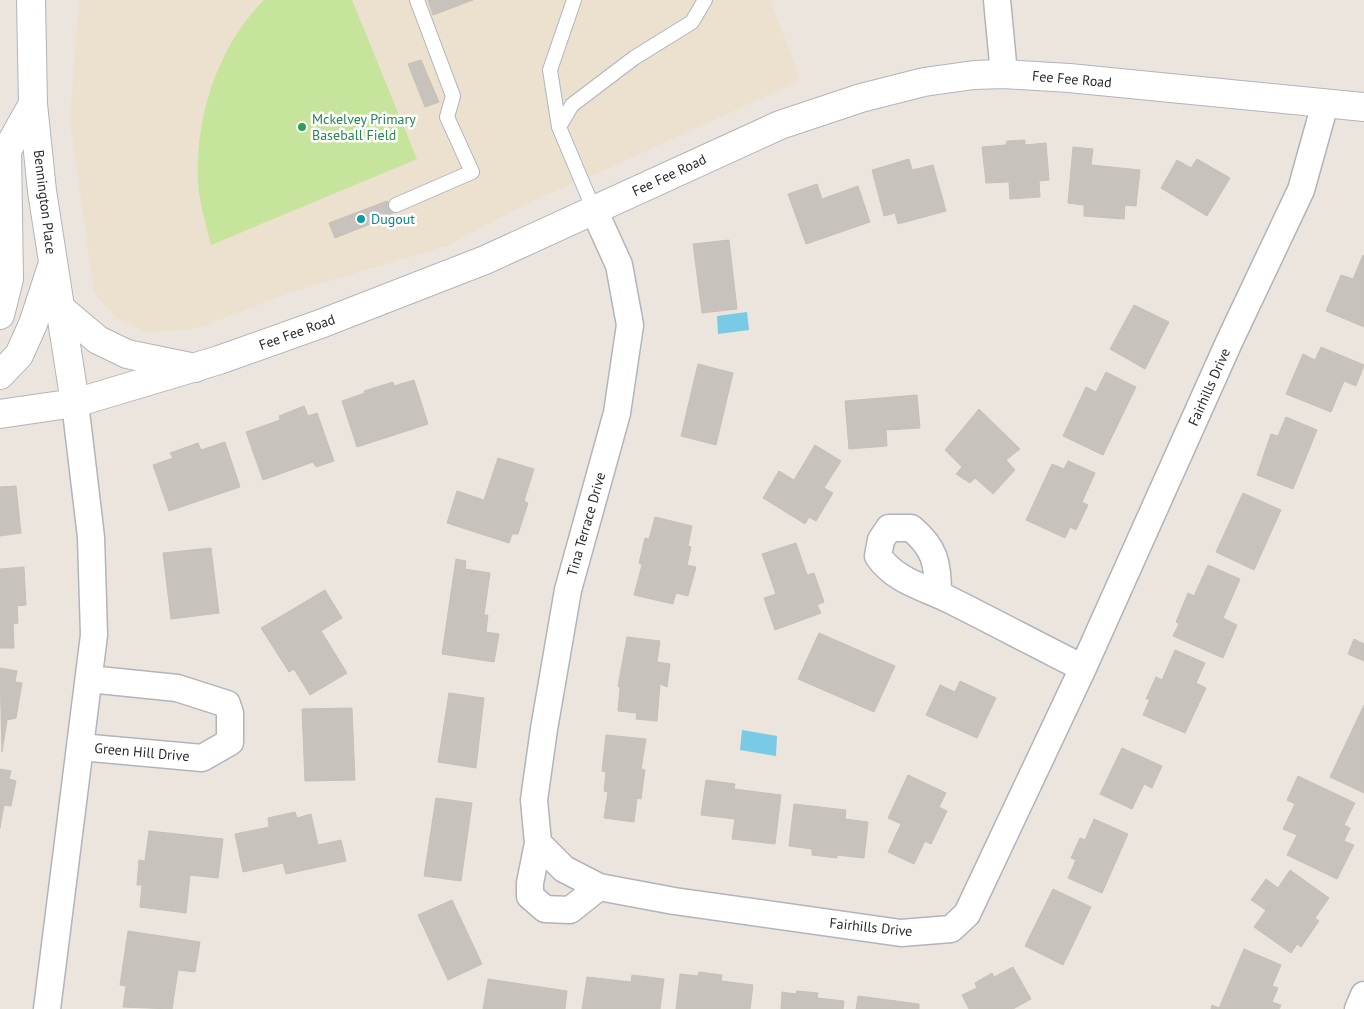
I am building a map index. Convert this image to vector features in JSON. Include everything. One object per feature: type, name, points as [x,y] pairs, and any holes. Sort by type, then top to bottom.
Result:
[{"type":"street","name":"Bennington Place","points":[[31,0],[33,104],[42,191],[75,403]]},
{"type":"street","points":[[997,0],[1004,74]]},
{"type":"street","name":"Fee Fee Road","points":[[0,414],[75,403],[194,368],[323,323],[485,260],[780,124],[861,98],[924,82],[974,75],[1004,74],[1069,78],[1364,107]]},
{"type":"street","points":[[0,315],[9,280],[7,150],[33,104]]},
{"type":"street","name":"Fairhills Drive","points":[[538,843],[564,869],[599,887],[674,901],[886,931],[932,932],[951,929],[966,914],[1083,668],[1230,340],[1301,190],[1325,104]]},
{"type":"street","name":"Tina Terrace Drive","points":[[594,210],[619,265],[630,325],[616,413],[568,590],[534,800],[538,843],[530,883],[530,896],[544,909],[570,910],[599,887]]},
{"type":"street","points":[[0,375],[19,355],[30,332],[53,263]]},
{"type":"street","points":[[60,308],[98,340],[127,354],[194,368]]},
{"type":"street","name":"Green Hill Drive","points":[[47,1009],[94,635],[92,553],[75,403]]},
{"type":"street","points":[[938,594],[1083,668]]},
{"type":"street","name":"Green Hill Drive","points":[[80,747],[202,758],[230,742],[230,714],[227,704],[177,688],[89,679]]},
{"type":"street","points":[[1358,1009],[1364,995]]},
{"type":"lane","points":[[396,205],[472,172],[447,117],[453,96],[417,0]]},
{"type":"lane","points":[[574,0],[550,70],[558,127],[594,210]]},
{"type":"lane","points":[[558,127],[572,105],[634,58],[692,22],[705,0]]},
{"type":"shaded area","points":[[79,0],[770,0],[801,80],[528,203],[446,246],[292,292],[195,329],[146,332],[116,318],[94,292],[70,121]]},
{"type":"green space","name":"Mckelvey Primary Baseball Field","points":[[264,0],[352,0],[417,159],[211,245],[201,205],[198,181],[198,157],[205,108],[222,61],[234,39],[248,18]]},
{"type":"water","points":[[747,312],[749,330],[718,334],[717,316]]},
{"type":"water","points":[[742,730],[777,736],[776,756],[740,750]]},
{"type":"building","points":[[428,0],[473,0],[433,15]]},
{"type":"building","points":[[421,60],[439,102],[425,107],[408,64]]},
{"type":"building","points":[[1025,140],[1025,145],[1046,143],[1049,180],[1039,181],[1040,197],[1010,199],[1009,182],[986,183],[982,147],[1006,145],[1007,141]]},
{"type":"building","points":[[1073,147],[1093,149],[1091,165],[1140,170],[1136,206],[1125,205],[1124,219],[1084,216],[1084,205],[1068,203]]},
{"type":"building","points":[[909,159],[912,170],[933,165],[946,211],[898,224],[895,213],[884,216],[872,170]]},
{"type":"building","points":[[1197,159],[1230,178],[1207,216],[1161,188],[1177,160],[1191,168]]},
{"type":"building","points":[[817,184],[822,199],[858,186],[870,222],[806,244],[788,194]]},
{"type":"building","name":"Dugout","points":[[387,201],[393,215],[335,238],[329,223]]},
{"type":"building","points":[[729,240],[737,309],[702,313],[693,244]]},
{"type":"building","points":[[1363,255],[1364,327],[1326,311],[1341,275],[1353,279]]},
{"type":"building","points":[[1134,305],[1169,322],[1145,369],[1110,349]]},
{"type":"building","points":[[1321,347],[1364,365],[1356,386],[1344,381],[1331,412],[1286,394],[1303,354],[1315,360]]},
{"type":"building","points":[[698,364],[733,373],[716,445],[681,436]]},
{"type":"building","points":[[1106,372],[1136,387],[1103,455],[1063,436],[1086,387],[1096,392]]},
{"type":"building","points":[[414,380],[428,424],[357,447],[342,401],[365,393],[364,391],[393,382],[394,386]]},
{"type":"building","points":[[917,395],[920,428],[886,430],[887,446],[849,449],[845,401]]},
{"type":"building","points":[[304,406],[308,416],[317,413],[334,461],[316,467],[313,462],[263,480],[246,432],[280,420],[279,416]]},
{"type":"building","points":[[979,409],[1020,449],[1006,460],[1015,470],[993,494],[975,478],[970,483],[956,474],[962,467],[945,450]]},
{"type":"building","points":[[1286,417],[1317,430],[1293,489],[1257,475],[1271,434],[1278,436]]},
{"type":"building","points":[[225,442],[240,487],[169,511],[153,465],[173,458],[170,453],[198,443],[201,450]]},
{"type":"building","points":[[815,445],[841,461],[824,488],[833,493],[816,521],[809,517],[805,524],[763,498],[779,471],[794,480]]},
{"type":"building","points":[[498,458],[534,469],[524,501],[528,503],[518,534],[512,534],[509,543],[447,523],[457,491],[484,500]]},
{"type":"building","points":[[1068,461],[1095,473],[1082,502],[1088,505],[1076,530],[1070,527],[1065,538],[1026,520],[1052,464],[1064,469]]},
{"type":"building","points":[[16,486],[21,533],[0,536],[0,487]]},
{"type":"building","points":[[1243,493],[1281,510],[1254,570],[1216,552]]},
{"type":"building","points":[[655,517],[692,526],[688,546],[691,547],[687,565],[696,567],[688,596],[676,593],[673,604],[634,595],[642,565],[639,563],[645,538],[649,539]]},
{"type":"building","points":[[796,543],[807,575],[814,573],[824,602],[817,605],[821,613],[775,630],[764,598],[776,594],[762,554]]},
{"type":"building","points":[[211,548],[219,613],[171,619],[163,553]]},
{"type":"building","points":[[456,559],[466,561],[465,569],[490,573],[484,615],[488,615],[486,632],[499,634],[494,662],[442,654]]},
{"type":"building","points":[[1208,565],[1240,579],[1223,618],[1237,625],[1223,658],[1173,636],[1179,624],[1176,622],[1188,593],[1194,596]]},
{"type":"building","points":[[24,567],[26,605],[17,606],[18,623],[13,624],[14,648],[0,648],[0,569]]},
{"type":"building","points":[[325,590],[342,618],[321,631],[347,673],[310,695],[294,669],[289,672],[261,628]]},
{"type":"building","points":[[819,633],[895,666],[874,712],[798,679]]},
{"type":"building","points":[[627,637],[660,641],[657,662],[670,664],[667,687],[660,684],[657,721],[636,719],[637,713],[618,711],[620,688],[618,686]]},
{"type":"building","points":[[1354,639],[1364,644],[1364,661],[1348,654]]},
{"type":"building","points":[[1175,650],[1205,663],[1196,683],[1206,688],[1185,733],[1143,715],[1150,699],[1146,699],[1156,677],[1162,680]]},
{"type":"building","points":[[0,668],[17,671],[15,682],[22,683],[16,718],[7,720],[2,752]]},
{"type":"building","points":[[960,681],[996,698],[977,738],[926,715],[940,685],[955,692]]},
{"type":"building","points":[[449,693],[484,698],[476,768],[438,762]]},
{"type":"building","points":[[1364,705],[1364,793],[1330,777]]},
{"type":"building","points":[[352,708],[355,780],[305,781],[302,709]]},
{"type":"building","points":[[606,735],[646,739],[641,769],[645,770],[641,799],[637,798],[634,822],[604,818],[608,792],[604,791],[606,772],[602,771]]},
{"type":"building","points":[[1122,748],[1162,766],[1152,788],[1144,784],[1132,809],[1100,794]]},
{"type":"building","points":[[0,769],[11,771],[9,779],[16,781],[11,806],[4,805],[0,828]]},
{"type":"building","points":[[908,775],[946,793],[939,807],[947,811],[931,844],[925,841],[914,864],[888,852],[901,824],[888,818]]},
{"type":"building","points":[[1298,776],[1355,803],[1344,825],[1350,828],[1344,841],[1354,845],[1337,879],[1287,855],[1297,835],[1283,829],[1295,804],[1287,800]]},
{"type":"building","points":[[706,780],[735,784],[734,789],[781,795],[775,844],[732,839],[735,819],[701,815]]},
{"type":"building","points":[[436,798],[472,803],[461,881],[424,876]]},
{"type":"building","points":[[794,804],[846,810],[845,819],[868,822],[864,858],[837,855],[837,858],[812,855],[812,849],[789,846]]},
{"type":"building","points":[[295,812],[297,818],[311,814],[318,845],[341,840],[346,861],[286,874],[283,863],[243,872],[235,834],[269,827],[268,818]]},
{"type":"building","points":[[1094,819],[1128,834],[1102,893],[1068,878],[1076,860],[1071,858],[1080,838],[1085,840]]},
{"type":"building","points":[[149,831],[223,839],[218,878],[190,875],[186,913],[140,907],[142,885],[137,885],[139,860],[145,861]]},
{"type":"building","points":[[1290,870],[1329,898],[1315,918],[1319,921],[1301,947],[1297,944],[1291,953],[1254,927],[1266,910],[1251,900],[1266,879],[1278,888]]},
{"type":"building","points":[[1053,889],[1091,907],[1063,965],[1025,946]]},
{"type":"building","points":[[452,900],[482,964],[448,980],[418,915]]},
{"type":"building","points":[[128,931],[200,942],[195,972],[178,970],[172,1009],[123,1007],[126,986],[120,985]]},
{"type":"building","points":[[1244,949],[1281,965],[1272,986],[1278,988],[1272,1002],[1281,1005],[1279,1009],[1211,1009],[1212,1005],[1219,1008]]},
{"type":"building","points":[[1013,967],[1031,999],[1013,1009],[969,1009],[962,995],[977,988],[975,983],[992,973],[994,977]]},
{"type":"building","points":[[699,972],[722,975],[721,981],[753,985],[750,1009],[676,1009],[680,974],[698,976]]},
{"type":"building","points":[[632,975],[664,979],[660,1009],[582,1009],[587,977],[631,982]]},
{"type":"building","points":[[488,979],[567,991],[565,1009],[483,1009]]},
{"type":"building","points":[[797,991],[818,993],[817,998],[844,1001],[843,1009],[781,1009],[782,992],[796,994]]},
{"type":"building","points":[[858,996],[919,1004],[919,1009],[856,1009]]},
{"type":"place","name":"Mckelvey Primary Baseball Field","points":[[302,127]]},
{"type":"place","name":"Dugout","points":[[361,219]]}]
